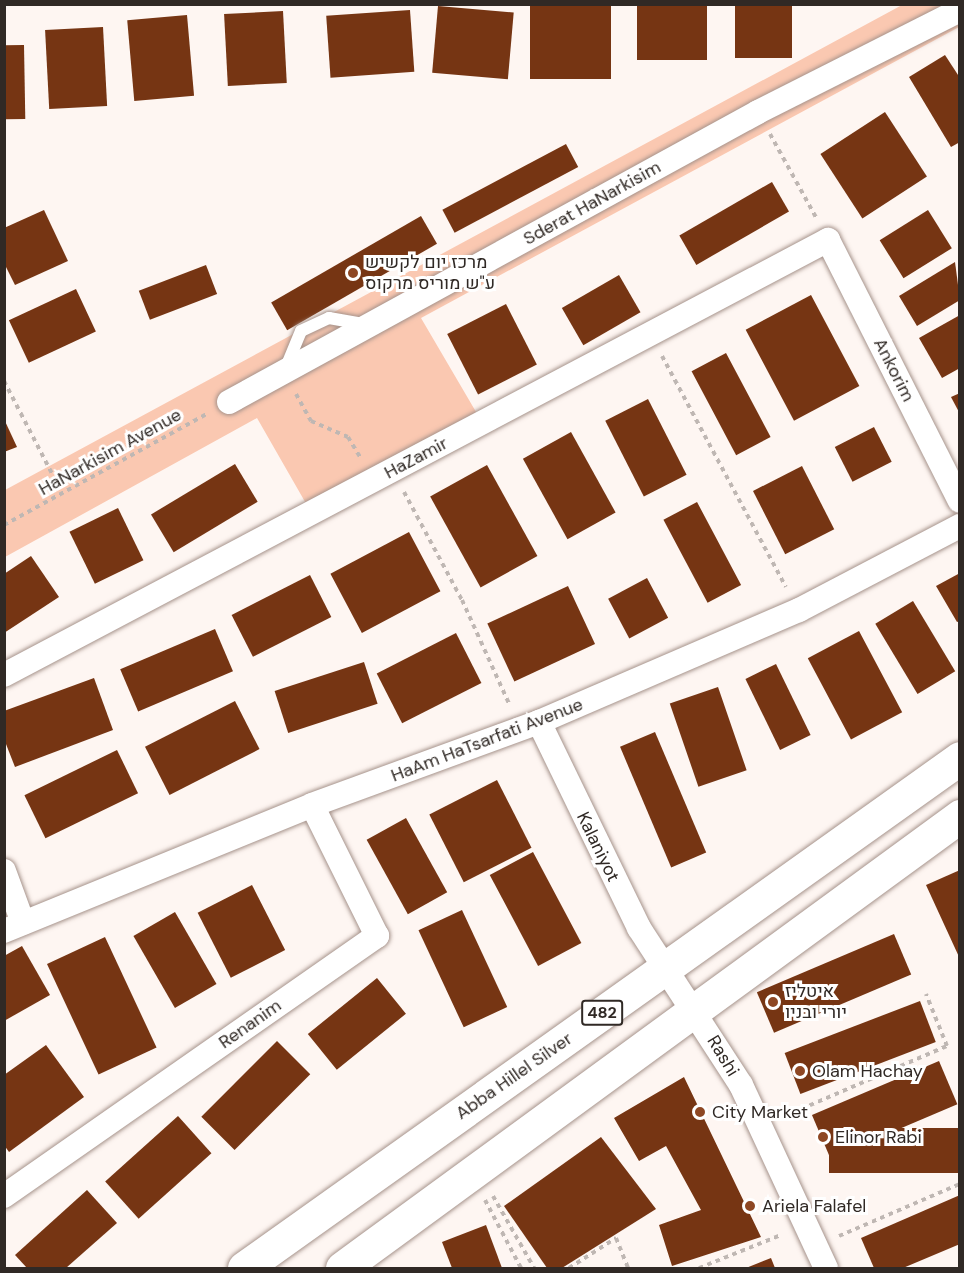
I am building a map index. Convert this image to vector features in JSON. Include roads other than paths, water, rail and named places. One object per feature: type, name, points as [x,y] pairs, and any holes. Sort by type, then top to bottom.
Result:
[{"type":"main road","name":"Abba Hillel Silver","points":[[244,1269],[960,758]]},
{"type":"main road","name":"482","points":[[342,1269],[693,1007],[960,816]]},
{"type":"street","name":"Sderat HaNarkisim","points":[[229,402],[758,112],[960,10]]},
{"type":"street","name":"HaZamir","points":[[4,675],[828,240]]},
{"type":"street","name":"Ankorim","points":[[828,240],[960,501]]},
{"type":"street","name":"HaAm HaTsarfati Avenue","points":[[14,927],[312,805],[530,726],[799,610],[960,526]]},
{"type":"street","name":"Kalaniyot","points":[[530,726],[624,899],[666,969],[693,1007]]},
{"type":"street","name":"Renanim","points":[[4,1196],[377,936],[312,805]]},
{"type":"street","points":[[4,871],[14,927]]},
{"type":"street","name":"Rashi","points":[[693,1007],[759,1127],[825,1269]]},
{"type":"place","name":"מרכז יום לקשיש ע\"ש מוריס מרקוס","points":[[353,273]]},
{"type":"place","name":"איטליז יורי ובניו","points":[[773,1002]]},
{"type":"place","name":"Olam Hachay","points":[[800,1071]]},
{"type":"place","name":"City Market","points":[[700,1112]]},
{"type":"place","name":"Elinor Rabi","points":[[823,1137]]},
{"type":"place","name":"Ariela Falafel","points":[[750,1206]]}]
